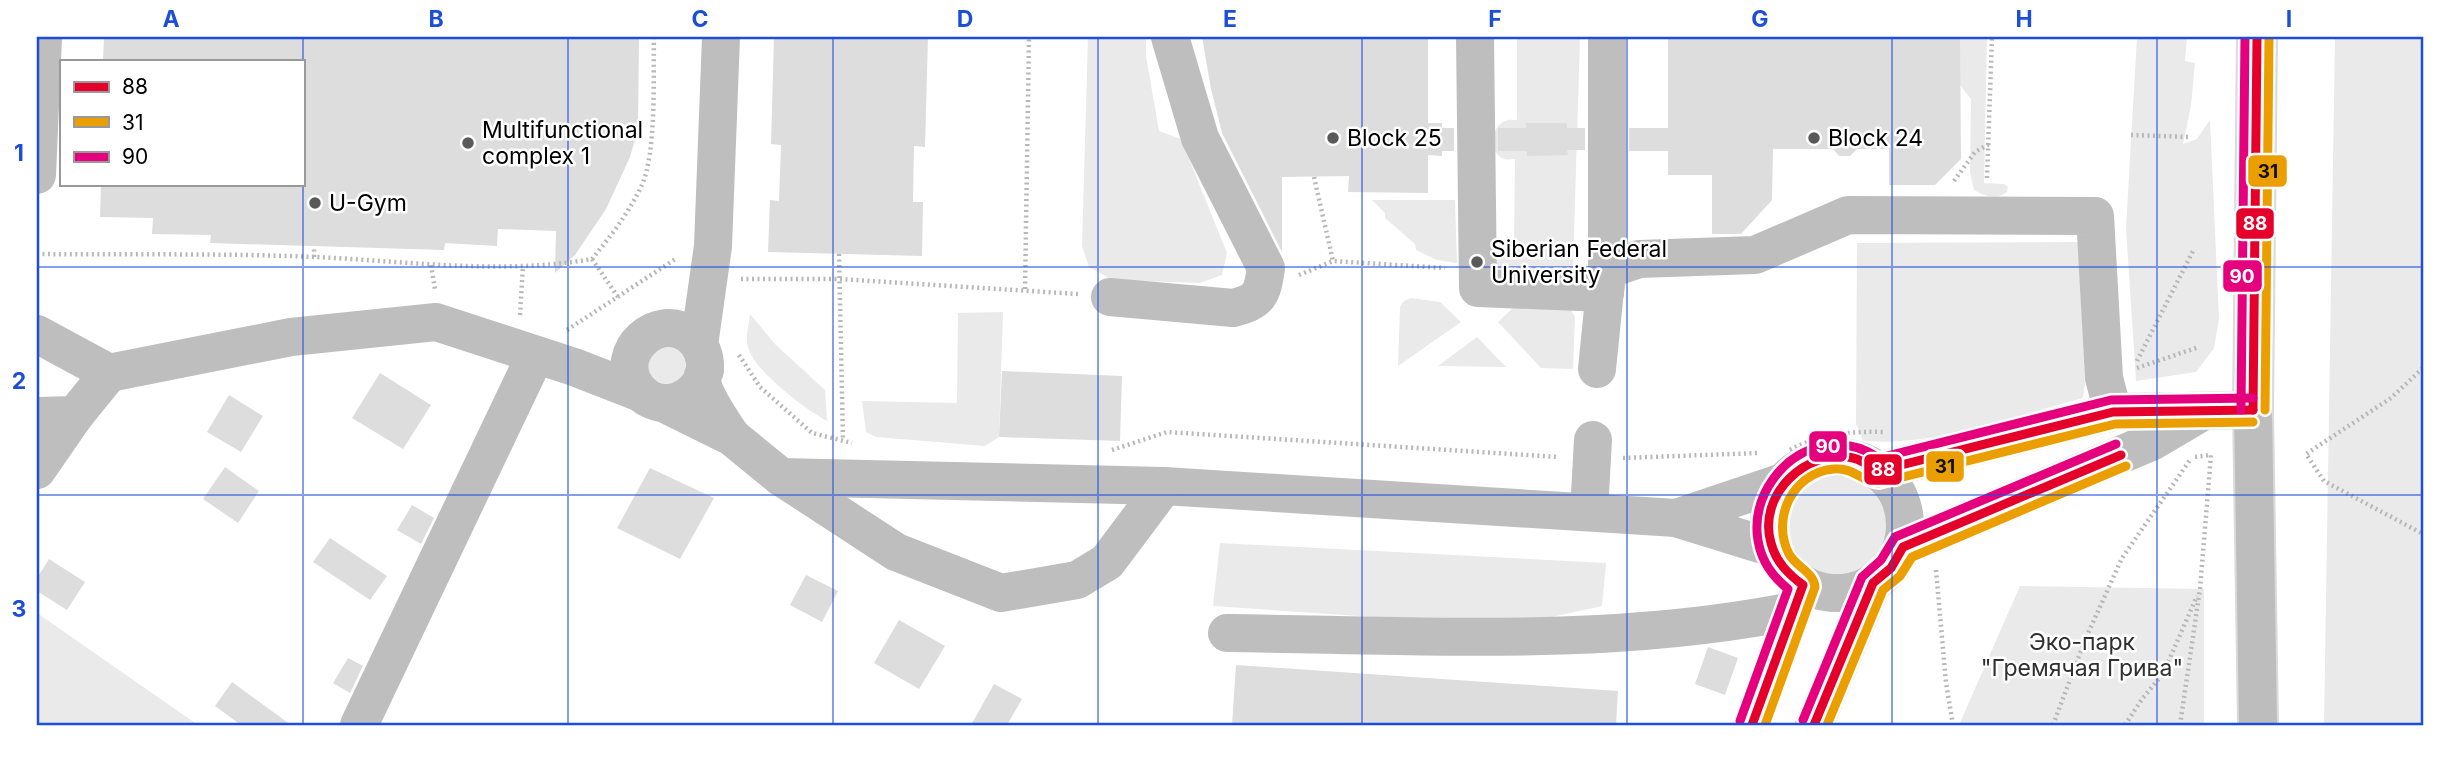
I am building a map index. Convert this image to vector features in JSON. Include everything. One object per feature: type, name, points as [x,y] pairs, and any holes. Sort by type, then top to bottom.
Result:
[{"type":"main road","points":[[2257,37],[2253,410],[2258,725]]},
{"type":"street","points":[[37,176],[50,136],[43,37]]},
{"type":"street","points":[[721,37],[729,287],[701,363],[696,391],[675,403],[652,398],[634,384],[630,359],[634,347],[643,337],[666,327],[729,287]]},
{"type":"street","points":[[1110,296],[1233,308],[1252,303],[1263,290],[1266,268],[1200,138],[1170,37]]},
{"type":"street","points":[[1475,37],[1478,288],[1606,282],[1639,259],[1755,255],[1849,215],[2095,216],[2104,378],[2113,412]]},
{"type":"street","points":[[1597,369],[1606,282],[1607,37]]},
{"type":"street","points":[[37,334],[109,373],[291,337],[436,322],[569,349],[614,355],[634,347]]},
{"type":"street","points":[[666,327],[679,329],[691,336],[715,410],[732,437]]},
{"type":"street","points":[[359,725],[527,340]]},
{"type":"street","points":[[569,349],[652,398],[732,437],[782,477],[897,552],[1001,593],[1077,580],[1107,562],[1164,485]]},
{"type":"street","points":[[37,470],[75,415],[109,373]]},
{"type":"street","points":[[1877,471],[2113,412],[2253,410]]},
{"type":"street","points":[[1227,633],[1567,637],[1744,621],[1797,598],[1820,592],[1838,594],[1856,591],[1873,583],[1917,541],[2151,442],[2202,411]]},
{"type":"street","points":[[37,416],[75,415]]},
{"type":"street","points":[[1589,512],[1593,449]]},
{"type":"street","points":[[1676,518],[1780,463],[1798,468],[1816,459],[1836,456],[1856,459],[1891,482],[1902,502],[1906,524],[1917,541]]},
{"type":"street","points":[[1752,725],[1797,598],[1790,575],[1779,562],[1773,548],[1769,526],[1780,463]]},
{"type":"street","points":[[782,477],[1164,485],[1676,518],[1773,548]]},
{"type":"street","points":[[1814,725],[1873,583]]},
{"type":"path","points":[[37,254],[314,257],[431,265],[523,266],[592,259],[618,227],[642,185],[650,151],[654,37]]},
{"type":"path","points":[[1025,289],[1029,37]]},
{"type":"path","points":[[1987,178],[1992,37]]},
{"type":"path","points":[[2131,135],[2190,137]]},
{"type":"path","points":[[1940,214],[1958,174],[1975,152],[1989,144]]},
{"type":"path","points":[[1314,177],[1333,261]]},
{"type":"path","points":[[314,246],[314,257]]},
{"type":"path","points":[[569,349],[618,297],[693,247],[726,257],[729,287],[839,279],[1110,296]]},
{"type":"path","points":[[2193,251],[2134,369],[2199,347]]},
{"type":"path","points":[[839,254],[842,440]]},
{"type":"path","points":[[592,259],[618,297]]},
{"type":"path","points":[[1263,290],[1333,261],[1478,271]]},
{"type":"path","points":[[431,265],[437,296]]},
{"type":"path","points":[[523,266],[527,340]]},
{"type":"path","points":[[737,351],[760,387],[812,433],[859,445]]},
{"type":"path","points":[[2423,368],[2391,398],[2306,454],[2324,481],[2423,534]]},
{"type":"path","points":[[1106,452],[1167,432],[1593,449],[1780,463],[1825,435],[1857,431],[1889,433]]},
{"type":"path","points":[[2180,725],[2200,589],[2211,455]]},
{"type":"path","points":[[2053,725],[2085,640],[2122,558],[2192,457]]},
{"type":"path","points":[[1917,541],[1953,725]]},
{"type":"path","points":[[2125,725],[2141,699],[2163,674],[2200,589]]},
{"type":"green space","points":[[1088,37],[1146,37],[1146,56],[1159,131],[1181,139],[1227,253],[1222,275],[1200,283],[1112,280],[1089,267],[1082,246]]},
{"type":"green space","points":[[1517,37],[1580,37],[1573,268],[1568,275],[1494,274],[1495,253],[1503,246],[1514,246],[1515,159],[1499,156],[1493,140],[1500,124],[1517,120]]},
{"type":"green space","points":[[1960,37],[1987,37],[1984,183],[2004,184],[2008,187],[2007,192],[1999,196],[1974,190],[1970,172],[1971,99],[1960,85]]},
{"type":"green space","points":[[2137,37],[2187,37],[2185,61],[2195,63],[2191,106],[2183,144],[2197,139],[2210,120],[2219,319],[2214,348],[2196,372],[2136,381],[2126,228]]},
{"type":"green space","points":[[2335,37],[2423,37],[2423,725],[2324,725]]},
{"type":"green space","points":[[1372,200],[1455,200],[1457,263],[1437,260],[1416,250],[1415,244],[1385,218],[1385,213]]},
{"type":"green space","points":[[2078,242],[2085,384],[2083,398],[1946,435],[1891,442],[1863,441],[1856,424],[1857,243]]},
{"type":"green space","points":[[1411,298],[1440,302],[1461,322],[1398,366],[1400,307],[1404,301]]},
{"type":"green space","points":[[1515,306],[1571,310],[1575,317],[1573,369],[1541,368],[1498,322]]},
{"type":"green space","points":[[1003,312],[999,437],[985,446],[876,437],[866,432],[862,401],[957,403],[958,313]]},
{"type":"green space","points":[[750,314],[775,344],[825,390],[827,421],[806,408],[770,378],[752,356],[747,339]]},
{"type":"green space","points":[[1477,337],[1506,367],[1438,366]]},
{"type":"green space","points":[[667,346],[680,352],[686,365],[680,378],[667,384],[654,378],[648,365],[654,352]]},
{"type":"green space","points":[[1838,471],[1859,475],[1876,487],[1888,504],[1892,525],[1888,546],[1876,563],[1859,575],[1838,579],[1817,575],[1800,563],[1788,546],[1784,525],[1788,504],[1800,487],[1817,475]]},
{"type":"green space","points":[[1220,543],[1606,563],[1602,606],[1533,621],[1403,619],[1213,606]]},
{"type":"green space","name":"Эко-парк \"Гремячая Грива\"","points":[[2020,586],[2204,589],[2204,725],[1959,725]]},
{"type":"green space","points":[[37,613],[198,725],[37,725]]},
{"type":"building","name":"Multifunctional complex 1","points":[[104,37],[639,37],[638,129],[630,157],[606,209],[575,255],[555,273],[556,231],[498,229],[497,246],[445,243],[444,250],[210,243],[211,235],[152,234],[153,218],[100,217],[101,186],[304,186],[304,60],[103,60]]},
{"type":"building","points":[[774,37],[928,37],[925,147],[914,146],[913,202],[923,202],[922,256],[768,252],[770,200],[779,201],[781,145],[771,144]]},
{"type":"building","name":"Block 25","points":[[1202,37],[1428,37],[1428,123],[1442,123],[1442,128],[1454,128],[1454,151],[1442,151],[1442,156],[1428,155],[1428,193],[1348,192],[1349,176],[1282,177],[1282,252],[1222,133]]},
{"type":"building","name":"Block 24","points":[[1668,37],[1960,37],[1961,159],[1935,185],[1889,185],[1889,149],[1857,149],[1850,156],[1839,156],[1833,149],[1773,149],[1772,200],[1741,234],[1712,234],[1712,175],[1668,175],[1668,151],[1629,151],[1629,128],[1668,128]]},
{"type":"building","points":[[1526,123],[1567,123],[1567,128],[1585,128],[1585,150],[1567,150],[1568,155],[1527,156],[1527,151],[1498,151],[1498,128],[1526,128]]},
{"type":"building","points":[[1002,371],[1122,376],[1120,441],[999,437]]},
{"type":"building","points":[[380,373],[431,405],[403,449],[352,418]]},
{"type":"building","points":[[229,395],[263,416],[241,452],[207,432]]},
{"type":"building","points":[[225,467],[259,491],[238,523],[203,499]]},
{"type":"building","points":[[650,468],[714,498],[680,559],[617,528]]},
{"type":"building","points":[[412,505],[434,518],[421,544],[397,530]]},
{"type":"building","points":[[330,538],[387,576],[370,600],[313,562]]},
{"type":"building","points":[[49,559],[85,582],[67,610],[37,591],[37,578]]},
{"type":"building","points":[[806,575],[838,591],[822,622],[790,605]]},
{"type":"building","points":[[899,620],[945,646],[919,689],[874,663]]},
{"type":"building","points":[[1708,647],[1738,658],[1725,695],[1695,684]]},
{"type":"building","points":[[348,658],[363,666],[350,693],[333,683]]},
{"type":"building","points":[[1236,665],[1618,691],[1616,725],[1232,725]]},
{"type":"building","points":[[232,682],[291,725],[241,725],[215,706]]},
{"type":"building","points":[[994,684],[1022,699],[1007,725],[971,725]]},
{"type":"transit line","name":"90","points":[[2241,410],[2245,37]]},
{"type":"transit line","name":"88","points":[[2253,410],[2257,37]]},
{"type":"transit line","name":"31","points":[[2265,410],[2269,37]]},
{"type":"transit line","name":"90","points":[[1740,721],[1788,589],[1766,563],[1757,534],[1760,506],[1773,480],[1793,459],[1819,447],[1848,446],[1879,458],[2111,400],[2253,398]]},
{"type":"transit line","name":"88","points":[[1752,725],[1803,585],[1783,567],[1773,550],[1769,525],[1771,508],[1778,492],[1803,468],[1818,460],[1835,457],[1853,458],[1877,471],[2113,412],[2253,410]]},
{"type":"transit line","name":"31","points":[[1765,725],[1815,587],[1812,577],[1789,554],[1784,540],[1784,513],[1796,488],[1806,479],[1819,472],[1840,469],[1879,483],[2115,424],[2253,422]]},
{"type":"transit line","name":"90","points":[[1803,720],[1862,577],[1881,560],[1895,537],[2116,444]]},
{"type":"transit line","name":"88","points":[[1814,725],[1873,583],[1891,568],[1903,547],[2121,455]]},
{"type":"transit line","name":"31","points":[[1827,725],[1883,590],[1900,576],[1912,557],[2126,466]]},
{"type":"place","name":"Block 25","points":[[1333,138]]},
{"type":"place","name":"Block 24","points":[[1814,138]]},
{"type":"place","name":"Multifunctional complex 1","points":[[468,143]]},
{"type":"place","name":"U-Gym","points":[[315,203]]},
{"type":"place","name":"Siberian Federal University","points":[[1477,262]]}]
